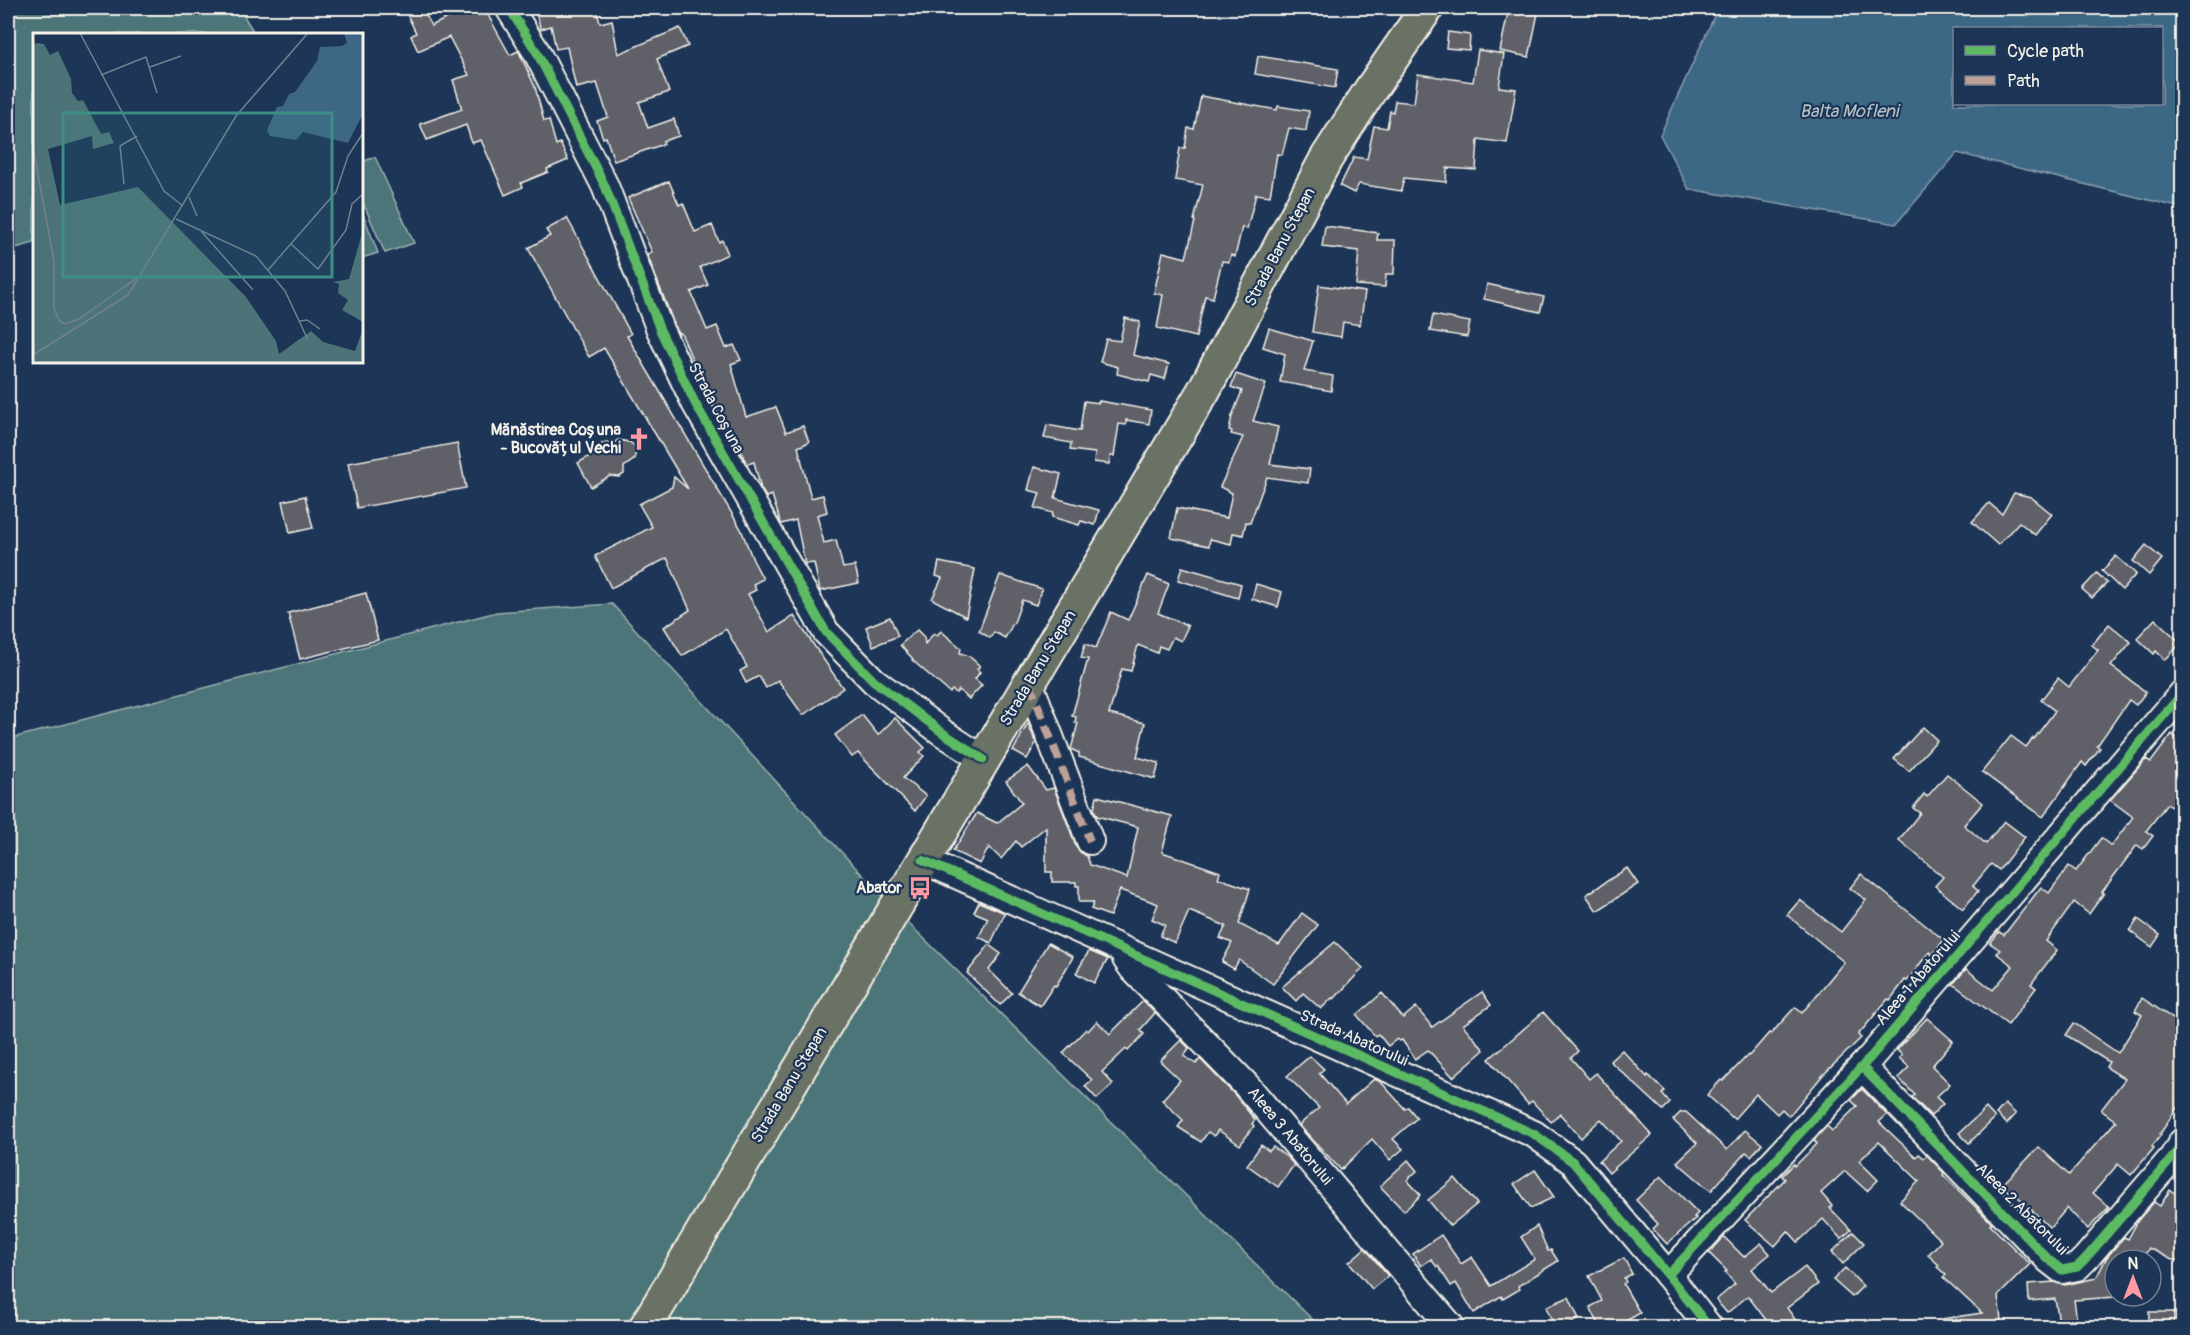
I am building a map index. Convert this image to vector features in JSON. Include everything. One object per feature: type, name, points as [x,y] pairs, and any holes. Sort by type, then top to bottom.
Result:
[{"type":"main road","name":"Strada Banu Stepan","points":[[643,1325],[1204,390],[1326,159],[1427,8]]},
{"type":"street","name":"Strada Coșuna","points":[[509,8],[536,51],[605,186],[660,330],[695,403],[826,632],[874,681],[943,733],[983,759]]},
{"type":"street","points":[[1029,682],[1090,841]]},
{"type":"street","name":"Aleea 1 Abatorului","points":[[1668,1275],[1862,1067],[2182,694]]},
{"type":"street","name":"Strada Abatorului","points":[[923,860],[1534,1134],[1573,1162],[1710,1328]]},
{"type":"street","name":"Aleea 3 Abatorului","points":[[1124,951],[1125,959],[1133,969],[1246,1085],[1452,1328]]},
{"type":"street","name":"Aleea 2 Abatorului","points":[[1862,1067],[2049,1260],[2062,1270],[2078,1267],[2173,1157],[2182,1142]]},
{"type":"green space","points":[[8,8],[239,8],[254,33],[33,33],[33,243],[8,250]]},
{"type":"green space","points":[[375,157],[414,243],[385,253],[363,202],[363,162]]},
{"type":"green space","points":[[363,214],[378,253],[363,258]]},
{"type":"green space","points":[[612,604],[893,908],[1320,1327],[8,1328],[8,739],[497,612]]},
{"type":"water","name":"Balta Mofleni","points":[[1718,8],[2182,8],[2182,208],[1957,153],[1896,224],[1689,189],[1660,135]]},
{"type":"building","points":[[404,8],[423,8],[431,26],[468,8],[484,8],[510,55],[519,52],[535,87],[544,121],[549,120],[556,145],[560,143],[568,160],[547,169],[548,172],[521,183],[523,187],[505,195],[481,140],[472,143],[466,125],[427,140],[420,124],[462,109],[453,80],[469,75],[449,37],[418,51],[411,36],[416,33]]},
{"type":"building","points":[[558,8],[596,8],[600,23],[612,20],[618,54],[680,28],[688,46],[657,59],[669,92],[639,102],[648,128],[674,119],[679,136],[663,141],[664,144],[614,161],[606,137],[603,138],[597,121],[608,117],[597,83],[576,88],[567,47],[556,49],[551,26],[541,29],[536,14]]},
{"type":"building","points":[[1509,8],[1539,8],[1529,57],[1500,51]]},
{"type":"building","points":[[1448,32],[1470,35],[1469,50],[1446,48]]},
{"type":"building","points":[[1478,50],[1504,54],[1499,87],[1516,89],[1507,143],[1478,139],[1476,170],[1447,168],[1446,182],[1404,178],[1401,191],[1359,184],[1354,193],[1340,186],[1354,157],[1367,159],[1374,126],[1387,128],[1390,111],[1393,112],[1395,101],[1414,103],[1418,74],[1473,82]]},
{"type":"building","points":[[1258,56],[1338,69],[1335,88],[1255,74]]},
{"type":"building","points":[[1201,96],[1277,110],[1278,106],[1309,111],[1306,131],[1289,128],[1282,155],[1277,154],[1270,196],[1256,194],[1247,229],[1242,227],[1235,257],[1231,255],[1229,262],[1222,261],[1213,298],[1205,296],[1196,337],[1157,328],[1163,295],[1154,293],[1163,252],[1186,258],[1195,221],[1203,185],[1175,180],[1180,148],[1185,148],[1188,128],[1194,129]]},
{"type":"building","points":[[669,181],[679,205],[683,203],[695,232],[712,225],[719,242],[722,240],[728,254],[700,267],[708,285],[691,292],[707,330],[717,326],[726,348],[734,345],[741,360],[731,364],[746,417],[776,407],[786,432],[803,426],[809,442],[798,447],[811,498],[823,495],[827,512],[817,515],[824,543],[836,540],[843,568],[855,566],[859,583],[820,591],[814,563],[805,564],[796,520],[781,524],[772,495],[766,497],[761,489],[754,462],[747,464],[735,439],[733,440],[708,396],[681,333],[679,334],[674,324],[647,254],[652,252],[628,198]]},
{"type":"building","points":[[567,218],[631,334],[627,336],[741,529],[763,579],[753,584],[756,590],[748,594],[769,632],[794,616],[843,688],[803,715],[778,680],[766,688],[759,676],[746,683],[740,671],[747,667],[726,629],[682,656],[664,627],[690,610],[667,558],[611,588],[595,556],[652,527],[639,504],[672,487],[674,477],[688,489],[604,348],[589,357],[528,248],[550,236],[546,230]]},
{"type":"building","points":[[1325,226],[1378,233],[1377,240],[1395,240],[1394,274],[1386,274],[1385,287],[1356,285],[1359,251],[1322,247]]},
{"type":"building","points":[[1487,284],[1544,297],[1540,312],[1484,299]]},
{"type":"building","points":[[1319,285],[1365,292],[1360,325],[1343,322],[1341,337],[1312,332]]},
{"type":"building","points":[[1433,315],[1470,322],[1467,337],[1430,331]]},
{"type":"building","points":[[1125,318],[1140,322],[1133,355],[1169,364],[1165,379],[1151,375],[1149,382],[1117,374],[1118,367],[1100,362],[1106,339],[1120,341]]},
{"type":"building","points":[[1269,328],[1313,341],[1304,371],[1333,376],[1331,391],[1280,382],[1285,354],[1263,347]]},
{"type":"building","points":[[1236,374],[1266,384],[1253,421],[1278,427],[1270,464],[1310,469],[1308,483],[1267,477],[1250,523],[1246,522],[1243,535],[1233,533],[1231,544],[1210,539],[1209,546],[1171,538],[1177,508],[1227,518],[1232,493],[1220,487],[1243,437],[1231,434],[1232,431],[1229,430],[1242,391],[1231,387]]},
{"type":"building","points":[[1084,401],[1099,403],[1099,401],[1151,410],[1149,424],[1126,420],[1126,425],[1119,424],[1114,456],[1110,456],[1109,464],[1094,462],[1095,453],[1070,450],[1071,443],[1044,438],[1047,425],[1080,431]]},
{"type":"building","points":[[618,440],[635,446],[635,459],[624,467],[624,474],[619,477],[610,476],[591,487],[578,463],[598,451],[602,443],[612,444]]},
{"type":"building","points":[[457,443],[466,488],[357,508],[348,463]]},
{"type":"building","points":[[1034,467],[1061,474],[1055,498],[1099,510],[1095,525],[1081,521],[1079,525],[1052,517],[1053,513],[1035,508],[1040,493],[1028,490]]},
{"type":"building","points":[[2014,493],[2031,497],[2052,514],[2035,535],[2019,522],[1998,545],[1972,522],[1989,503],[2002,514]]},
{"type":"building","points":[[305,496],[313,528],[290,533],[283,501]]},
{"type":"building","points":[[2146,545],[2162,559],[2149,575],[2133,561]]},
{"type":"building","points":[[2116,556],[2136,574],[2122,590],[2102,571]]},
{"type":"building","points":[[939,562],[975,569],[966,617],[932,599],[942,578],[936,576]]},
{"type":"building","points":[[1182,567],[1241,584],[1238,598],[1178,580]]},
{"type":"building","points":[[2097,573],[2107,583],[2092,598],[2082,589]]},
{"type":"building","points":[[1000,575],[1042,589],[1036,605],[1022,600],[1005,638],[994,632],[990,638],[979,631]]},
{"type":"building","points":[[1148,575],[1169,584],[1158,613],[1188,626],[1181,641],[1173,637],[1167,649],[1159,646],[1157,653],[1138,645],[1131,671],[1122,669],[1109,714],[1145,723],[1137,757],[1159,763],[1155,779],[1079,757],[1079,753],[1071,749],[1078,723],[1075,723],[1076,717],[1072,716],[1088,659],[1081,658],[1085,644],[1096,648],[1111,612],[1128,620]]},
{"type":"building","points":[[1256,584],[1282,592],[1278,607],[1252,599]]},
{"type":"building","points":[[366,593],[378,640],[300,659],[288,613]]},
{"type":"building","points":[[890,617],[898,636],[873,646],[866,627]]},
{"type":"building","points":[[2155,619],[2181,643],[2165,660],[2156,651],[2154,654],[2137,638]]},
{"type":"building","points":[[2109,624],[2131,642],[2111,666],[2146,692],[2136,705],[2129,700],[2097,746],[2100,748],[2086,766],[2082,762],[2043,817],[1982,772],[2011,736],[2026,747],[2034,739],[2055,711],[2041,700],[2058,678],[2069,687],[2098,650],[2092,645]]},
{"type":"building","points":[[917,630],[924,637],[925,644],[934,633],[937,635],[941,631],[961,648],[960,653],[969,656],[980,666],[977,669],[980,672],[975,679],[982,685],[969,699],[959,690],[956,693],[952,690],[950,693],[912,660],[900,645]]},
{"type":"building","points":[[862,715],[878,735],[895,718],[925,748],[920,752],[924,756],[903,778],[926,796],[915,811],[858,753],[852,757],[835,735]]},
{"type":"building","points":[[1028,723],[1036,743],[1027,759],[1013,751]]},
{"type":"building","points":[[1923,727],[1937,740],[1909,771],[1894,759]]},
{"type":"building","points":[[2172,734],[2182,742],[2182,796],[2173,808],[2167,804],[2146,831],[2153,836],[2143,849],[2137,845],[2102,892],[2104,893],[2089,914],[2074,902],[2046,941],[2057,950],[2031,984],[2036,988],[2008,1025],[1953,984],[1966,969],[1993,990],[2013,966],[1996,953],[2000,950],[1990,943],[1999,932],[2004,935],[2041,887],[2049,893],[2069,866],[2076,871],[2101,838],[2111,846],[2133,817],[2110,800],[2146,759],[2151,762]]},
{"type":"building","points":[[1028,766],[1046,790],[1054,788],[1076,846],[1087,856],[1090,865],[1127,878],[1138,827],[1097,816],[1094,809],[1097,796],[1172,816],[1162,852],[1220,872],[1218,878],[1250,889],[1239,924],[1279,945],[1302,913],[1318,925],[1273,984],[1239,960],[1234,969],[1222,962],[1232,943],[1220,938],[1226,926],[1189,911],[1175,943],[1160,936],[1165,925],[1152,919],[1158,904],[1120,890],[1110,916],[1091,909],[1094,902],[1079,902],[1079,886],[1076,886],[1076,882],[1052,882],[1052,872],[1046,872],[1046,827],[1021,847],[1016,841],[1001,859],[989,847],[980,864],[953,851],[977,813],[997,823],[1022,803],[1006,781]]},
{"type":"building","points":[[1947,774],[1983,803],[1964,825],[1986,844],[2004,821],[2025,837],[1999,870],[1991,864],[1973,886],[1978,891],[1963,909],[1935,886],[1943,877],[1899,840],[1920,813],[1913,808],[1924,794],[1927,797]]},
{"type":"building","points":[[1627,868],[1638,884],[1597,911],[1586,895]]},
{"type":"building","points":[[1861,874],[1944,940],[1932,955],[1929,952],[1907,981],[1905,980],[1858,1035],[1861,1038],[1822,1076],[1789,1116],[1782,1109],[1777,1114],[1756,1094],[1734,1119],[1707,1095],[1749,1056],[1769,1033],[1771,1034],[1795,1007],[1802,1013],[1844,962],[1787,915],[1800,900],[1841,932],[1866,900],[1850,888]]},
{"type":"building","points":[[979,902],[1005,913],[991,943],[979,937],[988,918],[974,912]]},
{"type":"building","points":[[2138,919],[2160,935],[2152,947],[2130,931]]},
{"type":"building","points":[[1335,942],[1363,968],[1334,999],[1332,998],[1321,1009],[1303,993],[1296,1001],[1282,987]]},
{"type":"building","points":[[1048,943],[1073,957],[1056,986],[1054,985],[1040,1006],[1018,992]]},
{"type":"building","points":[[989,945],[1001,954],[989,970],[1012,993],[1000,1005],[967,973]]},
{"type":"building","points":[[1089,951],[1108,959],[1094,983],[1076,973]]},
{"type":"building","points":[[1482,992],[1491,1005],[1463,1025],[1484,1050],[1453,1077],[1428,1050],[1415,1059],[1402,1040],[1397,1039],[1388,1046],[1378,1034],[1375,1036],[1357,1015],[1382,993],[1403,1018],[1416,1007],[1432,1027]]},
{"type":"building","points":[[2142,998],[2182,1025],[2182,1100],[2152,1146],[2154,1148],[2131,1175],[2118,1164],[2093,1193],[2109,1207],[2088,1229],[2067,1208],[2050,1228],[2014,1193],[2012,1195],[2002,1185],[2039,1147],[2069,1175],[2116,1121],[2101,1110],[2125,1079],[2106,1067],[2109,1062],[2066,1035],[2074,1023],[2118,1053],[2142,1015],[2135,1011]]},
{"type":"building","points":[[1143,1001],[1155,1013],[1140,1030],[1144,1034],[1128,1051],[1126,1049],[1102,1072],[1113,1084],[1097,1099],[1085,1086],[1092,1080],[1063,1053],[1097,1021],[1110,1034]]},
{"type":"building","points":[[1543,1012],[1578,1051],[1571,1058],[1589,1079],[1596,1073],[1652,1135],[1609,1173],[1599,1161],[1621,1141],[1601,1119],[1581,1138],[1560,1114],[1551,1122],[1532,1101],[1528,1104],[1489,1059]]},
{"type":"building","points":[[1927,1018],[1953,1041],[1932,1066],[1950,1084],[1936,1097],[1943,1104],[1931,1116],[1912,1097],[1915,1095],[1898,1078],[1909,1067],[1899,1058],[1902,1055],[1897,1050]]},
{"type":"building","points":[[1181,1040],[1189,1048],[1184,1056],[1196,1064],[1200,1059],[1235,1095],[1255,1120],[1252,1124],[1254,1126],[1240,1145],[1218,1130],[1214,1136],[1208,1132],[1201,1142],[1178,1127],[1183,1120],[1162,1100],[1180,1080],[1160,1061]]},
{"type":"building","points":[[1622,1050],[1647,1077],[1648,1075],[1665,1091],[1662,1094],[1670,1103],[1663,1110],[1610,1061]]},
{"type":"building","points":[[1310,1056],[1324,1069],[1319,1073],[1346,1104],[1374,1079],[1381,1082],[1405,1109],[1408,1107],[1417,1118],[1393,1139],[1403,1149],[1390,1160],[1372,1139],[1341,1170],[1299,1125],[1319,1108],[1287,1076]]},
{"type":"building","points":[[1862,1089],[1887,1115],[1879,1122],[1916,1157],[1919,1154],[1924,1158],[1927,1155],[1944,1173],[1943,1175],[1992,1223],[1990,1225],[2030,1264],[1998,1296],[2002,1328],[1943,1328],[1942,1319],[1982,1313],[1943,1277],[1946,1275],[1928,1255],[1941,1241],[1900,1201],[1919,1181],[1879,1142],[1859,1161],[1878,1180],[1867,1191],[1845,1171],[1821,1193],[1832,1206],[1830,1208],[1851,1230],[1841,1239],[1823,1219],[1798,1242],[1788,1231],[1775,1246],[1745,1220],[1785,1179],[1782,1176],[1817,1144],[1814,1140],[1827,1126],[1832,1131],[1857,1106],[1851,1100]]},
{"type":"building","points":[[2005,1104],[2016,1114],[2007,1124],[1996,1114]]},
{"type":"building","points":[[1986,1108],[1995,1118],[1969,1143],[1959,1133]]},
{"type":"building","points":[[1681,1112],[1686,1112],[1727,1150],[1745,1130],[1762,1144],[1751,1156],[1746,1152],[1711,1191],[1677,1162],[1697,1143],[1673,1120]]},
{"type":"building","points":[[1261,1145],[1269,1151],[1273,1147],[1294,1165],[1278,1187],[1247,1165]]},
{"type":"building","points":[[1408,1160],[1417,1171],[1407,1180],[1421,1195],[1404,1211],[1380,1186]]},
{"type":"building","points":[[1535,1170],[1554,1197],[1531,1208],[1514,1184]]},
{"type":"building","points":[[1661,1176],[1698,1213],[1694,1217],[1696,1218],[1667,1244],[1653,1229],[1658,1224],[1636,1200]]},
{"type":"building","points":[[1455,1178],[1477,1204],[1450,1226],[1428,1200]]},
{"type":"building","points":[[2170,1190],[2182,1198],[2182,1252],[2178,1260],[2163,1255],[2163,1248],[2115,1248],[2124,1237],[2128,1239],[2139,1219],[2154,1202],[2160,1206]]},
{"type":"building","points":[[1537,1226],[1548,1251],[1551,1250],[1558,1261],[1518,1286],[1520,1289],[1503,1299],[1501,1296],[1474,1313],[1456,1283],[1451,1286],[1431,1259],[1421,1266],[1413,1254],[1441,1235],[1461,1264],[1472,1257],[1491,1286],[1535,1259],[1521,1237]]},
{"type":"building","points":[[1853,1232],[1864,1243],[1843,1264],[1832,1252]]},
{"type":"building","points":[[1724,1237],[1744,1257],[1761,1243],[1770,1254],[1752,1269],[1771,1293],[1805,1267],[1818,1284],[1787,1308],[1801,1328],[1772,1328],[1748,1296],[1727,1313],[1716,1300],[1735,1284],[1725,1272],[1727,1271],[1709,1253]]},
{"type":"building","points":[[1365,1248],[1388,1276],[1372,1289],[1349,1262]]},
{"type":"building","points":[[1624,1258],[1632,1274],[1624,1278],[1626,1282],[1623,1284],[1640,1313],[1614,1328],[1601,1328],[1590,1307],[1602,1301],[1589,1276]]},
{"type":"building","points":[[2103,1265],[2103,1298],[2074,1300],[2078,1328],[2060,1328],[2055,1299],[2029,1301],[2028,1284],[2054,1282],[2065,1285],[2096,1278]]},
{"type":"building","points":[[1845,1268],[1863,1286],[1852,1297],[1833,1280]]},
{"type":"building","points":[[1569,1297],[1579,1319],[1561,1328],[1555,1328],[1546,1307]]},
{"type":"building","points":[[2149,1312],[2174,1312],[2174,1328],[2149,1328]]},
{"type":"marked path","points":[[1029,682],[1090,841]]},
{"type":"cycle path","points":[[509,8],[536,51],[605,186],[660,330],[695,403],[826,632],[874,681],[943,733],[983,759]]},
{"type":"cycle path","points":[[1668,1275],[1869,1059],[2182,694]]},
{"type":"cycle path","points":[[923,860],[1534,1134],[1573,1162],[1710,1328]]},
{"type":"cycle path","points":[[1862,1067],[2049,1260],[2062,1270],[2077,1267],[2086,1258],[2173,1157],[2182,1142]]},
{"type":"place","name":"Mănăstirea Coșuna - Bucovățul Vechi","points":[[639,439]]},
{"type":"place","name":"Abator","points":[[920,888]]}]
